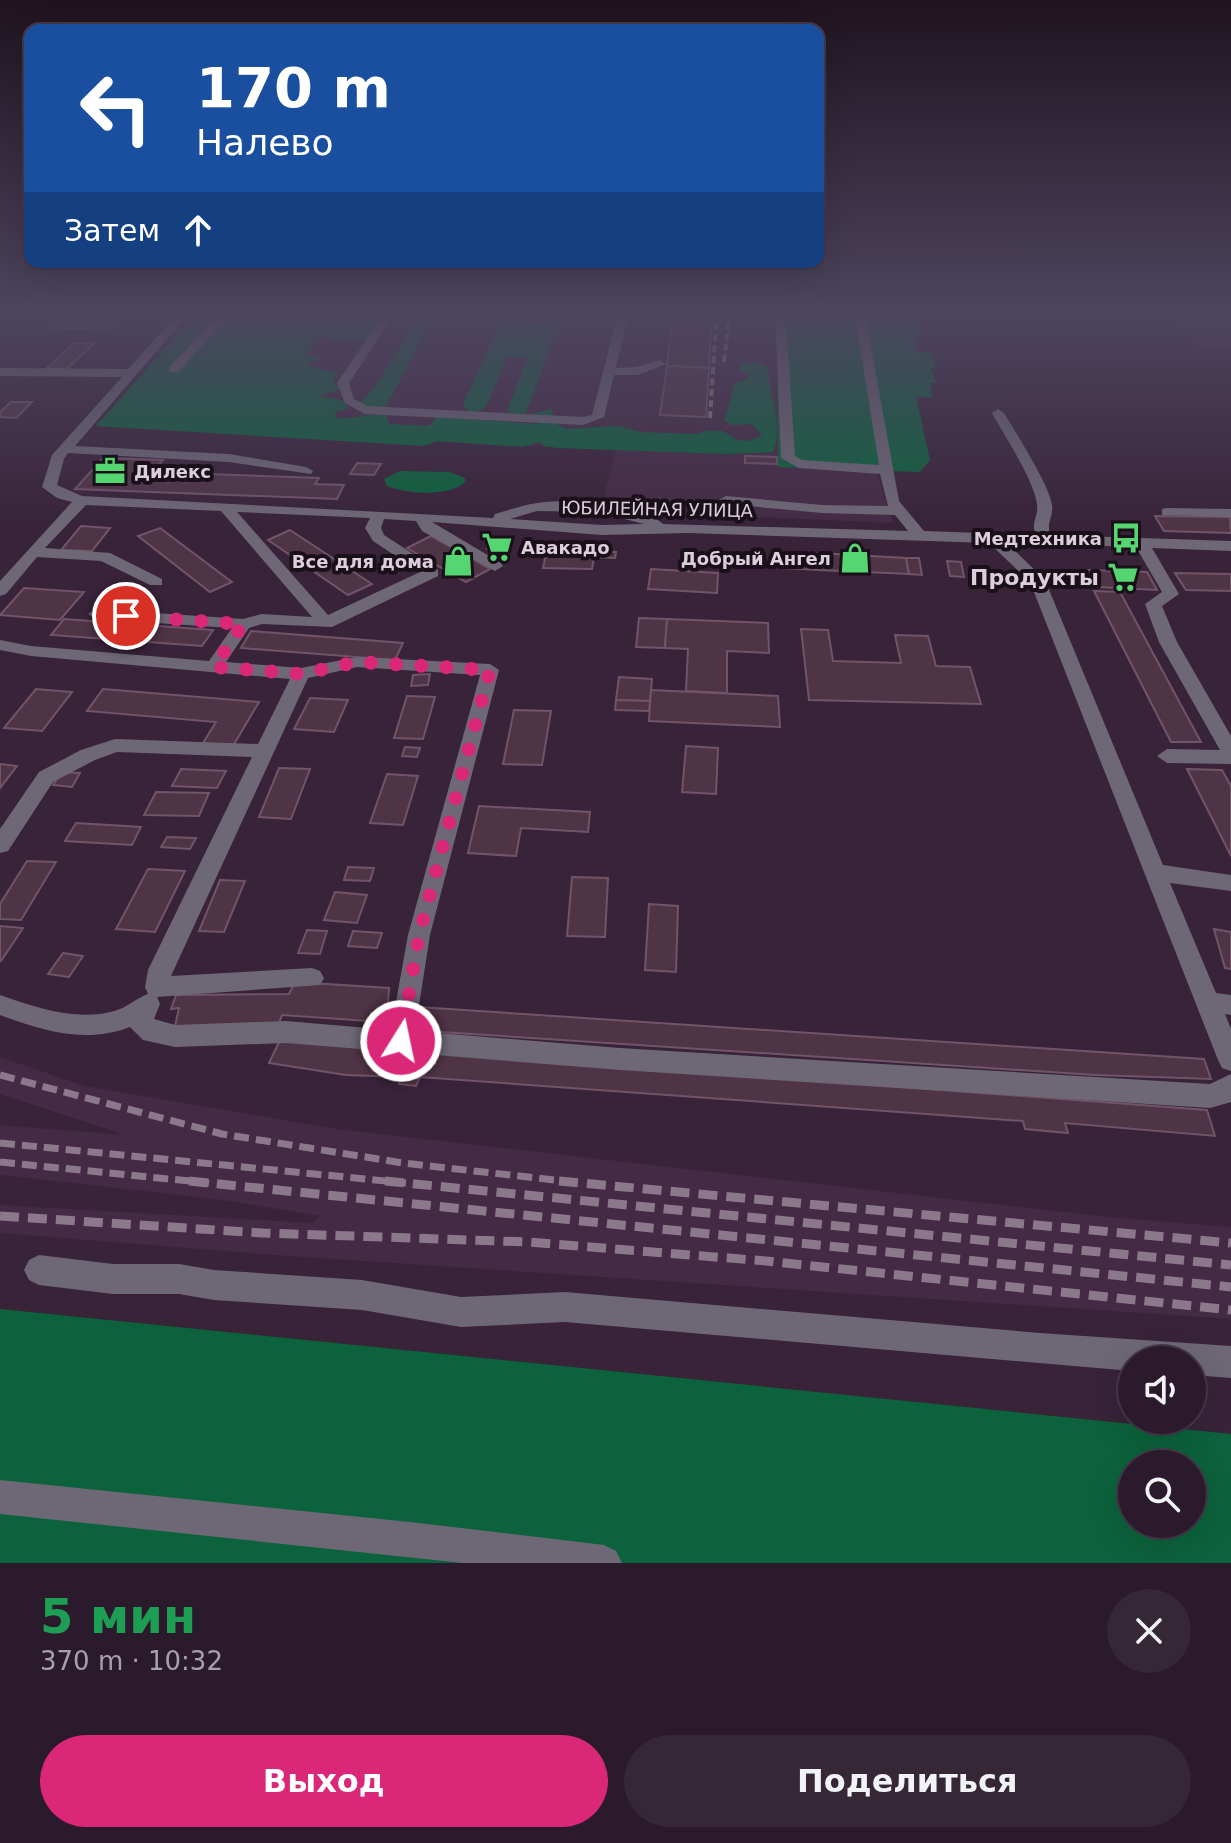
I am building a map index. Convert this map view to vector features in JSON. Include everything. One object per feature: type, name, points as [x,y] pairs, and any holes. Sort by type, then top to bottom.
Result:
[{"type":"street","points":[[82,500],[62,495],[49,487],[57,458],[124,382]]},
{"type":"street","points":[[344,382],[346,399],[365,410],[593,420],[598,417],[607,382]]},
{"type":"street","points":[[784,382],[788,458],[799,464],[885,470]]},
{"type":"street","points":[[871,382],[892,502],[920,536]]},
{"type":"street","points":[[998,413],[1026,461],[1045,505],[1040,528],[1046,540]]},
{"type":"street","points":[[65,449],[229,458],[306,471]]},
{"type":"street","points":[[0,591],[60,520],[82,500]]},
{"type":"street","name":"ЮБИЛЕЙНАЯ УЛИЦА","points":[[82,500],[379,514],[602,530],[667,529],[1231,546]]},
{"type":"street","points":[[726,500],[822,509],[901,511]]},
{"type":"street","points":[[225,507],[326,623]]},
{"type":"street","points":[[1167,512],[1231,513]]},
{"type":"street","points":[[96,614],[243,624],[262,619],[326,623],[432,573],[378,538],[373,528],[379,514]]},
{"type":"street","points":[[422,517],[427,528],[495,566]]},
{"type":"street","points":[[994,539],[1037,580],[1154,872],[1220,1003],[1231,1060]]},
{"type":"street","points":[[1142,544],[1171,594],[1153,604],[1168,642],[1231,755],[1167,756]]},
{"type":"street","points":[[33,552],[104,556],[156,582]]},
{"type":"street","points":[[214,667],[243,624]]},
{"type":"street","points":[[0,645],[31,651],[301,674],[357,662],[490,670],[419,935],[401,1041]]},
{"type":"street","points":[[0,1005],[26,1015],[76,1026],[114,1022],[142,1010],[151,1001],[160,970],[301,674]]},
{"type":"street","points":[[1207,713],[1231,713]]},
{"type":"street","points":[[0,845],[46,777],[115,745],[264,751]]},
{"type":"street","points":[[1154,872],[1231,883]]},
{"type":"street","points":[[157,987],[312,978]]},
{"type":"street","points":[[142,1010],[141,1023],[152,1032],[175,1036],[286,1032],[620,1059],[1210,1096],[1230,1089]]},
{"type":"street","points":[[39,1270],[113,1279],[179,1279],[214,1285],[362,1295],[461,1312],[565,1307],[1040,1349],[1231,1362]]},
{"type":"street","points":[[0,1497],[410,1539],[604,1563]]},
{"type":"shaded area","points":[[285,382],[818,382],[868,470],[877,474],[893,523],[755,517],[661,508],[604,496],[616,450],[246,433]]},
{"type":"shaded area","points":[[0,1057],[85,1086],[337,1129],[1109,1217],[1231,1227],[1231,1319],[274,1255],[0,1233],[0,1205],[313,1223],[320,1216],[223,1200],[0,1175],[0,1125],[125,1135],[0,1094]]},
{"type":"green space","points":[[135,382],[334,382],[340,389],[319,396],[346,404],[349,408],[335,412],[337,418],[380,414],[386,415],[389,424],[429,426],[437,417],[537,424],[539,422],[531,414],[552,409],[554,423],[567,429],[617,426],[641,432],[696,434],[709,430],[723,431],[735,439],[748,441],[762,436],[752,424],[732,425],[724,421],[735,383],[769,382],[777,431],[773,452],[727,454],[558,448],[544,446],[540,442],[522,447],[437,441],[424,446],[96,426]]},
{"type":"green space","points":[[378,382],[399,382],[387,405],[373,409],[359,404]]},
{"type":"green space","points":[[473,382],[496,382],[482,410],[470,413],[463,405]]},
{"type":"green space","points":[[518,382],[538,382],[526,413],[509,415],[508,408]]},
{"type":"green space","points":[[777,382],[936,382],[930,383],[932,397],[916,397],[930,460],[920,472],[778,467]]},
{"type":"green space","points":[[400,471],[449,472],[465,478],[465,482],[449,490],[428,493],[387,486],[384,479]]},
{"type":"green space","points":[[0,1309],[1118,1423],[1118,1434],[1206,1434],[1206,1431],[1231,1434],[1231,1563],[0,1563]]},
{"type":"building","points":[[665,382],[708,382],[706,417],[660,415]]},
{"type":"building","points":[[11,402],[32,402],[16,418],[0,417],[0,412]]},
{"type":"building","points":[[745,456],[777,457],[777,464],[745,463]]},
{"type":"building","points":[[103,458],[163,460],[153,472],[319,478],[315,484],[344,485],[337,499],[75,489]]},
{"type":"building","points":[[357,463],[381,464],[374,475],[350,474]]},
{"type":"building","points":[[1155,516],[1230,517],[1231,533],[1164,531]]},
{"type":"building","points":[[81,526],[110,528],[92,551],[61,550]]},
{"type":"building","points":[[160,528],[232,582],[210,592],[138,536]]},
{"type":"building","points":[[290,530],[372,584],[348,595],[268,540]]},
{"type":"building","points":[[431,536],[490,569],[466,582],[407,548]]},
{"type":"building","points":[[489,541],[509,542],[505,553],[487,549]]},
{"type":"building","points":[[547,549],[616,552],[615,558],[594,557],[592,569],[543,568]]},
{"type":"building","points":[[782,552],[817,553],[819,570],[783,568]]},
{"type":"building","points":[[817,553],[906,558],[909,574],[819,570]]},
{"type":"building","points":[[906,558],[919,558],[922,575],[909,574]]},
{"type":"building","points":[[947,561],[961,562],[964,577],[950,576]]},
{"type":"building","points":[[651,569],[718,573],[717,593],[648,589]]},
{"type":"building","points":[[1089,570],[1147,572],[1157,590],[1097,587]]},
{"type":"building","points":[[1175,573],[1231,574],[1231,591],[1186,590]]},
{"type":"building","points":[[24,588],[84,592],[60,620],[0,615]]},
{"type":"building","points":[[1094,591],[1120,592],[1201,742],[1171,742]]},
{"type":"building","points":[[639,618],[667,619],[665,648],[636,647]]},
{"type":"building","points":[[64,619],[213,630],[202,646],[51,635]]},
{"type":"building","points":[[667,619],[768,623],[769,653],[727,651],[727,693],[686,691],[688,649],[665,648]]},
{"type":"building","points":[[801,629],[828,630],[833,661],[901,663],[895,635],[928,636],[936,666],[970,667],[981,704],[809,700]]},
{"type":"building","points":[[251,631],[403,643],[395,660],[241,648]]},
{"type":"building","points":[[430,674],[428,685],[411,686],[413,675]]},
{"type":"building","points":[[619,677],[652,679],[650,701],[616,700]]},
{"type":"building","points":[[36,689],[72,692],[42,731],[4,728]]},
{"type":"building","points":[[103,689],[259,702],[233,746],[203,743],[216,722],[87,711]]},
{"type":"building","points":[[651,690],[778,696],[780,727],[649,721]]},
{"type":"building","points":[[407,696],[435,697],[423,739],[394,738]]},
{"type":"building","points":[[310,698],[348,700],[334,732],[294,729]]},
{"type":"building","points":[[616,700],[650,701],[649,711],[615,710]]},
{"type":"building","points":[[514,710],[551,711],[542,765],[503,764]]},
{"type":"building","points":[[686,746],[718,748],[716,794],[682,792]]},
{"type":"building","points":[[405,747],[420,748],[417,757],[402,756]]},
{"type":"building","points":[[0,764],[17,766],[0,788]]},
{"type":"building","points":[[279,768],[310,769],[291,819],[259,817]]},
{"type":"building","points":[[181,769],[226,771],[217,788],[172,786]]},
{"type":"building","points":[[1187,769],[1222,770],[1231,786],[1231,856]]},
{"type":"building","points":[[62,772],[80,773],[72,787],[53,785]]},
{"type":"building","points":[[387,774],[418,776],[403,825],[370,823]]},
{"type":"building","points":[[156,792],[209,793],[199,816],[144,815]]},
{"type":"building","points":[[479,806],[590,812],[588,832],[521,828],[516,856],[468,853]]},
{"type":"building","points":[[76,823],[141,827],[132,845],[65,841]]},
{"type":"building","points":[[167,837],[196,838],[190,849],[161,847]]},
{"type":"building","points":[[27,861],[56,862],[21,920],[0,919],[0,904]]},
{"type":"building","points":[[348,867],[374,868],[370,881],[344,880]]},
{"type":"building","points":[[148,869],[185,871],[155,932],[116,929]]},
{"type":"building","points":[[572,877],[608,878],[605,937],[567,936]]},
{"type":"building","points":[[220,880],[245,881],[224,932],[199,931]]},
{"type":"building","points":[[335,892],[367,895],[357,923],[324,920]]},
{"type":"building","points":[[649,904],[678,906],[676,972],[645,970]]},
{"type":"building","points":[[0,926],[23,928],[1,961],[0,961]]},
{"type":"building","points":[[1214,929],[1231,932],[1231,969],[1225,968]]},
{"type":"building","points":[[307,930],[327,931],[320,954],[298,953]]},
{"type":"building","points":[[353,931],[382,933],[377,948],[348,946]]},
{"type":"building","points":[[63,953],[83,956],[69,977],[48,974]]},
{"type":"building","points":[[295,982],[389,988],[388,1003],[400,1002],[396,1023],[282,1015],[278,1026],[175,1026],[179,1008],[171,1009],[176,995],[289,994]]},
{"type":"building","points":[[418,1007],[1204,1059],[1211,1079],[1095,1075],[411,1030]]},
{"type":"building","points":[[280,1040],[1207,1110],[1215,1136],[1065,1123],[1068,1133],[1025,1129],[1023,1121],[420,1077],[416,1086],[399,1084],[401,1077],[346,1075],[269,1063]]},
{"type":"railway","points":[[710,418],[712,382]]},
{"type":"railway","points":[[0,1075],[222,1134],[403,1163],[581,1183]]},
{"type":"railway","points":[[0,1143],[406,1183]]},
{"type":"railway","points":[[0,1162],[209,1183]]},
{"type":"railway","points":[[189,1181],[1231,1287]]},
{"type":"railway","points":[[385,1181],[1231,1265]]},
{"type":"railway","points":[[559,1181],[1231,1243]]},
{"type":"railway","points":[[0,1216],[263,1233],[528,1242],[766,1261],[1231,1310]]},
{"type":"place","name":"Дилекс","points":[[110,471]]},
{"type":"place","name":"Медтехника","points":[[1126,538]]},
{"type":"place","name":"Авакадо","points":[[497,547]]},
{"type":"place","name":"Добрый Ангел","points":[[855,558]]},
{"type":"place","name":"Все для дома","points":[[458,561]]},
{"type":"place","name":"Продукты","points":[[1123,577]]},
{"type":"route","points":[[126,616],[243,624],[214,667],[301,674],[357,662],[490,670],[419,935],[401,1041]]}]
